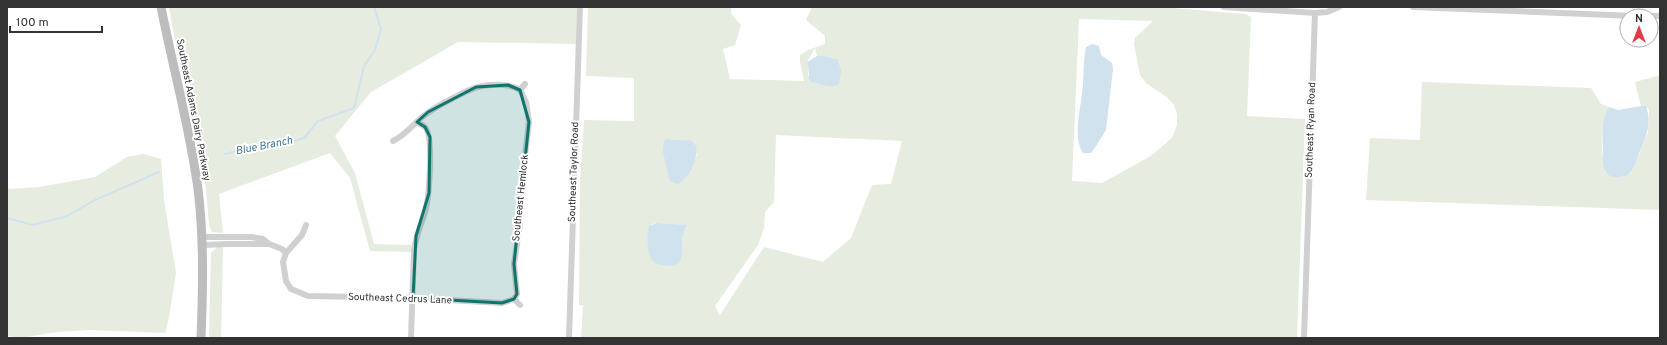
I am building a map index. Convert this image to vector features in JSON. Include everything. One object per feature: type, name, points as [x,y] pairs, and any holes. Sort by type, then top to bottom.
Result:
[{"type":"main road","name":"Southeast Adams Dairy Parkway","points":[[161,7],[193,157],[202,241],[201,338]]},
{"type":"street","name":"Southeast Taylor Road","points":[[569,338],[580,7]]},
{"type":"street","points":[[1224,7],[1315,13],[1326,12],[1339,7]]},
{"type":"street","points":[[1413,7],[1619,15]]},
{"type":"street","name":"Southeast Ryan Road","points":[[1304,338],[1315,13]]},
{"type":"street","points":[[393,141],[402,137],[428,112],[476,87],[508,85],[520,90],[525,84]]},
{"type":"street","name":"Southeast Hemlock","points":[[514,299],[518,294],[514,264],[520,224],[520,198],[529,122],[526,102],[520,90]]},
{"type":"street","points":[[411,338],[416,236],[429,193],[430,137],[425,127],[417,122]]},
{"type":"street","points":[[283,290],[288,285],[284,274],[283,262],[286,253],[302,236],[306,225]]},
{"type":"street","points":[[202,241],[228,244],[269,244],[282,249],[286,253]]},
{"type":"street","name":"Southeast Cedrus Lane","points":[[288,285],[291,289],[308,296],[412,298],[502,303],[514,299]]},
{"type":"street","points":[[514,299],[520,305]]},
{"type":"highlighted area","points":[[508,85],[520,90],[529,122],[514,264],[517,294],[514,299],[502,303],[413,298],[416,236],[429,193],[430,137],[425,127],[417,122],[428,112],[476,87]]},
{"type":"shaded area","points":[[169,7],[577,7],[576,44],[458,42],[371,92],[335,136],[355,173],[374,244],[411,245],[412,252],[370,251],[350,178],[330,153],[219,194],[223,233],[212,232],[209,225],[200,150]]},
{"type":"shaded area","points":[[588,7],[731,7],[731,14],[741,25],[735,45],[723,49],[730,79],[804,81],[800,55],[808,50],[825,44],[825,36],[806,20],[812,7],[1160,7],[1245,14],[1251,17],[1247,116],[1305,119],[1297,338],[581,338],[583,305],[579,305],[580,181],[584,120],[634,121],[634,78],[586,76]],"holes":[[[1079,19],[1153,21],[1135,38],[1134,44],[1140,75],[1146,83],[1168,98],[1174,105],[1177,114],[1177,125],[1172,138],[1151,156],[1102,183],[1072,181]],[[815,48],[817,56],[825,56],[836,86],[817,84],[808,75],[809,71],[807,62]],[[776,135],[902,141],[891,184],[872,185],[851,238],[823,262],[764,247],[720,315],[715,306],[758,245],[764,228],[765,212],[774,202]],[[667,139],[681,140],[697,154],[692,169],[684,180]],[[657,223],[683,225],[681,259],[650,255],[648,231],[652,224]]]},
{"type":"shaded area","points":[[1657,76],[1660,77],[1660,210],[1366,200],[1370,138],[1420,140],[1422,82],[1591,88],[1601,104],[1609,107],[1603,122],[1602,130],[1602,147],[1605,172],[1623,177],[1630,174],[1634,167],[1648,132],[1649,110],[1646,106],[1641,106],[1635,82]]},
{"type":"shaded area","points":[[144,154],[161,159],[164,200],[176,273],[165,333],[89,330],[57,332],[21,338],[7,336],[7,188],[39,187],[95,177],[127,157]]},
{"type":"shaded area","points":[[217,247],[223,247],[221,338],[209,338],[211,253]]},
{"type":"water","points":[[1092,44],[1099,46],[1101,55],[1112,63],[1113,69],[1106,130],[1091,153],[1083,153],[1078,140],[1078,124],[1083,89],[1085,52],[1086,47]]},
{"type":"water","points":[[817,56],[824,56],[838,60],[841,71],[839,84],[830,86],[811,82],[809,79],[807,62]]},
{"type":"water","points":[[1646,106],[1648,112],[1648,124],[1646,136],[1635,166],[1629,174],[1625,176],[1613,177],[1606,172],[1603,164],[1602,138],[1606,112],[1609,107],[1618,110]]},
{"type":"water","points":[[667,139],[692,141],[696,146],[696,157],[693,168],[687,177],[678,184],[671,182],[669,178],[663,152],[664,141]]},
{"type":"water","points":[[657,223],[687,225],[684,230],[682,240],[682,253],[680,261],[675,265],[669,266],[657,264],[651,259],[648,250],[649,226]]},
{"type":"waterway","name":"Blue Branch","points":[[225,154],[261,145],[288,143],[304,138],[318,121],[354,108],[364,66],[375,50],[381,29],[374,7]]},
{"type":"waterway","name":"Blue Branch","points":[[7,218],[33,225],[67,216],[95,200],[159,172]]}]
